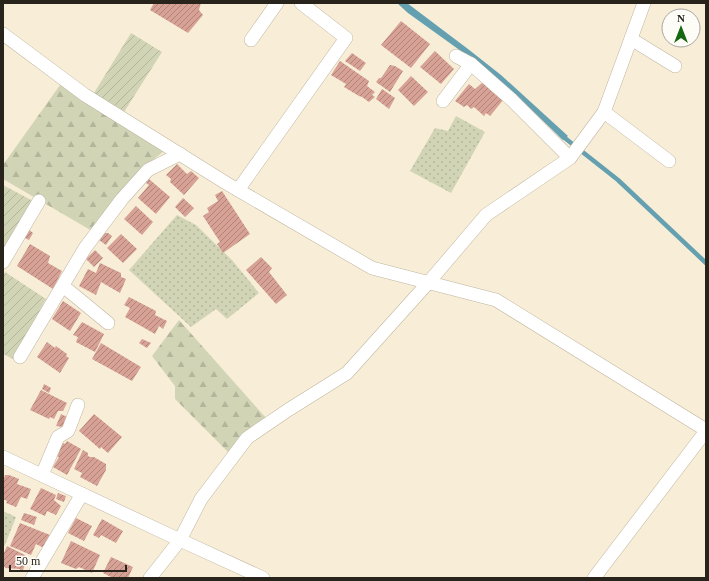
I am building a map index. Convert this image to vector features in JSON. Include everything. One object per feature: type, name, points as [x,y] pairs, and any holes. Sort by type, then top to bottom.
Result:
[{"type":"street","points":[[251,40],[277,3]]},
{"type":"street","points":[[238,190],[346,38],[301,3]]},
{"type":"street","points":[[150,578],[180,540],[201,499],[247,438],[347,373],[428,283],[486,215],[570,158],[604,112],[644,3]]},
{"type":"street","points":[[3,34],[85,95],[238,190],[372,268],[496,300],[706,431],[594,578]]},
{"type":"street","points":[[631,39],[675,66]]},
{"type":"street","points":[[456,56],[471,64],[512,100],[570,158]]},
{"type":"street","points":[[443,101],[471,64]]},
{"type":"street","points":[[604,112],[668,161]]},
{"type":"street","points":[[20,357],[85,248],[122,199],[148,170],[180,154]]},
{"type":"street","points":[[3,262],[39,201]]},
{"type":"street","points":[[62,286],[108,323]]},
{"type":"street","points":[[42,475],[58,437],[68,431],[78,405]]},
{"type":"street","points":[[3,457],[263,578]]},
{"type":"street","points":[[32,578],[82,494]]},
{"type":"green space","points":[[131,33],[162,52],[124,112],[94,93]]},
{"type":"green space","points":[[60,85],[164,151],[143,168],[92,231],[3,179],[3,165]]},
{"type":"green space","points":[[456,116],[485,132],[451,193],[410,171],[435,128],[448,131]]},
{"type":"green space","points":[[3,185],[33,201],[3,253]]},
{"type":"green space","points":[[177,215],[196,225],[232,260],[259,293],[227,319],[216,309],[191,327],[129,270]]},
{"type":"green space","points":[[5,272],[46,299],[13,359],[3,354],[3,276]]},
{"type":"green space","points":[[179,320],[266,418],[230,454],[175,399],[175,386],[152,356]]},
{"type":"green space","points":[[3,511],[16,517],[3,547]]},
{"type":"water","points":[[397,3],[407,3],[468,49],[501,75],[568,136],[563,140],[519,98],[465,54],[408,13]]},
{"type":"building","points":[[154,3],[201,3],[199,10],[203,15],[188,33],[150,10]]},
{"type":"building","points":[[401,21],[430,44],[411,68],[381,45]]},
{"type":"building","points":[[435,51],[454,69],[441,84],[420,67]]},
{"type":"building","points":[[352,53],[366,63],[360,71],[345,61]]},
{"type":"building","points":[[340,61],[369,81],[367,86],[375,92],[372,95],[375,97],[369,102],[344,87],[346,84],[331,75]]},
{"type":"building","points":[[390,65],[403,71],[390,92],[376,82],[379,78],[381,78]]},
{"type":"building","points":[[411,76],[428,92],[414,106],[398,90]]},
{"type":"building","points":[[483,82],[504,99],[490,116],[486,113],[484,116],[474,107],[471,109],[467,105],[464,107],[455,101],[469,84],[475,89]]},
{"type":"building","points":[[382,89],[395,98],[389,109],[376,99]]},
{"type":"building","points":[[177,164],[187,174],[191,171],[199,178],[184,195],[170,182],[171,179],[166,175]]},
{"type":"building","points":[[149,179],[170,197],[156,214],[138,198],[149,185],[146,183]]},
{"type":"building","points":[[222,191],[250,234],[223,253],[217,244],[220,242],[203,216],[209,212],[207,208],[218,201],[215,195]]},
{"type":"building","points":[[183,198],[194,208],[185,217],[175,207]]},
{"type":"building","points":[[136,206],[153,222],[142,235],[124,219]]},
{"type":"building","points":[[28,229],[33,233],[29,240],[23,237]]},
{"type":"building","points":[[105,233],[112,236],[106,245],[99,240]]},
{"type":"building","points":[[121,234],[137,249],[123,263],[107,248]]},
{"type":"building","points":[[30,244],[50,256],[48,263],[62,271],[53,289],[17,266]]},
{"type":"building","points":[[95,250],[103,258],[94,267],[86,259]]},
{"type":"building","points":[[261,257],[272,268],[269,272],[287,295],[276,304],[246,270]]},
{"type":"building","points":[[100,263],[121,273],[121,277],[126,279],[120,293],[101,282],[96,295],[79,286],[88,269],[96,273]]},
{"type":"building","points":[[129,297],[156,311],[155,315],[167,321],[163,329],[159,326],[155,334],[125,317],[130,308],[124,305]]},
{"type":"building","points":[[63,301],[81,313],[70,331],[52,319]]},
{"type":"building","points":[[82,322],[104,334],[95,352],[76,342],[78,337],[73,335]]},
{"type":"building","points":[[142,339],[151,343],[147,348],[139,343]]},
{"type":"building","points":[[47,342],[55,348],[56,346],[67,354],[66,356],[69,358],[60,373],[37,357]]},
{"type":"building","points":[[101,343],[141,367],[132,381],[92,359]]},
{"type":"building","points":[[44,384],[51,388],[49,393],[42,389]]},
{"type":"building","points":[[41,390],[67,403],[63,411],[58,411],[54,419],[50,417],[49,419],[30,410]]},
{"type":"building","points":[[61,414],[67,417],[63,427],[56,426]]},
{"type":"building","points":[[94,414],[122,437],[108,453],[101,447],[100,449],[79,431]]},
{"type":"building","points":[[67,441],[81,449],[67,475],[53,467],[59,457],[55,456],[63,443],[65,444]]},
{"type":"building","points":[[83,450],[88,453],[88,456],[94,457],[106,464],[106,470],[97,486],[80,477],[82,473],[74,469]]},
{"type":"building","points":[[5,475],[19,479],[17,484],[31,489],[27,499],[21,497],[16,507],[6,503],[7,501],[3,499],[3,478]]},
{"type":"building","points":[[41,488],[56,495],[54,500],[61,506],[56,515],[47,511],[45,516],[30,509]]},
{"type":"building","points":[[58,493],[66,496],[64,502],[56,499]]},
{"type":"building","points":[[24,513],[37,517],[34,525],[21,520]]},
{"type":"building","points":[[76,518],[92,526],[84,541],[68,533]]},
{"type":"building","points":[[102,519],[123,531],[116,543],[101,535],[99,538],[93,535]]},
{"type":"building","points":[[20,523],[50,535],[44,548],[36,544],[31,555],[10,546]]},
{"type":"building","points":[[71,541],[100,555],[92,573],[79,567],[76,569],[61,563]]},
{"type":"building","points":[[7,546],[25,555],[27,560],[23,570],[20,571],[20,569],[3,567],[3,555]]},
{"type":"building","points":[[111,557],[133,567],[128,578],[113,578],[103,573]]},
{"type":"waterway","points":[[561,135],[618,180],[706,263]]}]
